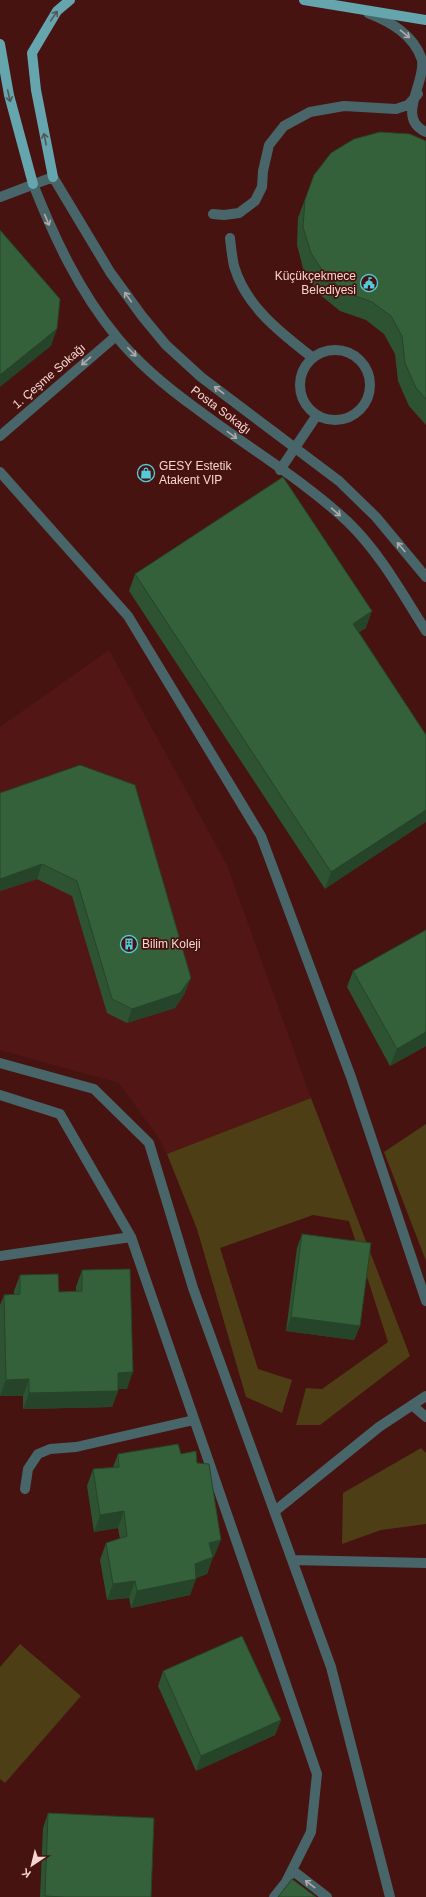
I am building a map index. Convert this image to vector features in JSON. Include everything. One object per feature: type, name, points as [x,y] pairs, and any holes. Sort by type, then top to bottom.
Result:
[{"type":"main road","points":[[53,177],[36,90],[32,53],[57,11],[70,0]]},
{"type":"main road","points":[[304,0],[426,20]]},
{"type":"main road","points":[[0,44],[9,95],[33,184]]},
{"type":"street","points":[[359,9],[390,22],[410,39],[423,61],[422,80],[418,94],[413,103],[412,117],[421,130],[426,132]]},
{"type":"street","points":[[213,214],[224,216],[240,213],[255,201],[262,186],[263,171],[269,145],[284,126],[310,112],[344,106],[396,109],[408,104],[418,94]]},
{"type":"street","points":[[0,197],[53,177]]},
{"type":"street","name":"Posta Sokağı","points":[[53,177],[110,272],[142,316],[166,345],[201,377],[339,481],[376,517],[426,577]]},
{"type":"street","name":"Posta Sokağı","points":[[33,184],[59,246],[85,292],[116,336],[149,368],[195,408],[317,496],[349,523],[384,564],[426,631]]},
{"type":"street","points":[[230,238],[234,266],[249,298],[275,328],[313,358]]},
{"type":"street","name":"1. Çeşme Sokağı","points":[[0,436],[116,336]]},
{"type":"street","points":[[330,350],[342,350],[354,354],[363,362],[369,372],[371,382],[370,393],[366,404],[359,412],[349,418],[328,420],[317,415],[308,407],[302,397],[300,384],[302,372],[313,358],[318,354],[330,350]]},
{"type":"street","points":[[280,470],[296,449],[317,415]]},
{"type":"street","points":[[0,472],[128,616],[262,836],[350,1077],[426,1301]]},
{"type":"street","points":[[0,1063],[94,1089],[148,1143],[193,1288],[331,1667],[390,1897]]},
{"type":"street","points":[[0,1095],[60,1114],[131,1237],[317,1774],[311,1832],[286,1882],[274,1897]]},
{"type":"street","points":[[0,1256],[131,1237]]},
{"type":"street","points":[[274,1511],[379,1427],[426,1396]]},
{"type":"street","points":[[412,1405],[426,1417]]},
{"type":"street","points":[[25,1489],[28,1469],[38,1454],[50,1449],[76,1447],[194,1420]]},
{"type":"street","points":[[292,1560],[426,1563]]},
{"type":"street","points":[[292,1870],[327,1897]]},
{"type":"shaded area","points":[[109,650],[227,865],[311,1098],[167,1154],[160,1140],[119,1083],[0,1050],[0,727]]},
{"type":"shaded area","points":[[311,1098],[410,1356],[320,1425],[296,1425],[306,1388],[322,1389],[388,1342],[349,1221],[313,1215],[220,1248],[258,1369],[292,1380],[282,1413],[246,1397],[197,1229],[167,1154]]},
{"type":"shaded area","points":[[426,1124],[426,1261],[384,1152]]},
{"type":"shaded area","points":[[421,1448],[426,1453],[426,1524],[381,1530],[342,1544],[343,1493]]},
{"type":"shaded area","points":[[20,1644],[81,1696],[5,1783],[0,1779],[0,1667]]},
{"type":"building","name":"Küçükçekmece Belediyesi","points":[[380,132],[410,134],[426,141],[426,399],[416,388],[405,363],[402,336],[391,316],[372,302],[347,293],[326,276],[311,253],[303,227],[305,200],[314,175],[331,153],[354,139]]},
{"type":"building","points":[[0,230],[60,299],[57,329],[0,375]]},
{"type":"building","points":[[283,477],[372,611],[353,624],[426,735],[426,810],[331,872],[135,574]]},
{"type":"building","name":"Bilim Koleji","points":[[80,765],[135,785],[191,978],[180,993],[132,1009],[112,999],[77,881],[42,864],[0,879],[0,793]]},
{"type":"building","points":[[426,930],[426,1032],[397,1049],[353,971]]},
{"type":"building","points":[[302,1234],[371,1243],[360,1326],[291,1317]]},
{"type":"building","points":[[130,1269],[133,1372],[118,1373],[118,1391],[29,1393],[29,1379],[6,1380],[4,1295],[20,1294],[20,1275],[58,1274],[59,1292],[82,1291],[82,1270]]},
{"type":"building","points":[[178,1444],[181,1454],[196,1451],[197,1463],[209,1464],[221,1540],[209,1543],[213,1557],[195,1564],[196,1579],[137,1591],[135,1581],[113,1584],[106,1543],[127,1536],[124,1511],[100,1515],[93,1469],[119,1467],[118,1454]]},
{"type":"building","points":[[242,1636],[281,1720],[201,1756],[163,1671]]},
{"type":"building","points":[[48,1813],[154,1818],[151,1897],[45,1896]]},
{"type":"building","points":[[292,1879],[316,1897],[278,1897]]},
{"type":"place","name":"Küçükçekmece Belediyesi","points":[[369,283]]},
{"type":"place","name":"GESY Estetik Atakent VIP","points":[[146,473]]},
{"type":"place","name":"Bilim Koleji","points":[[129,944]]}]
